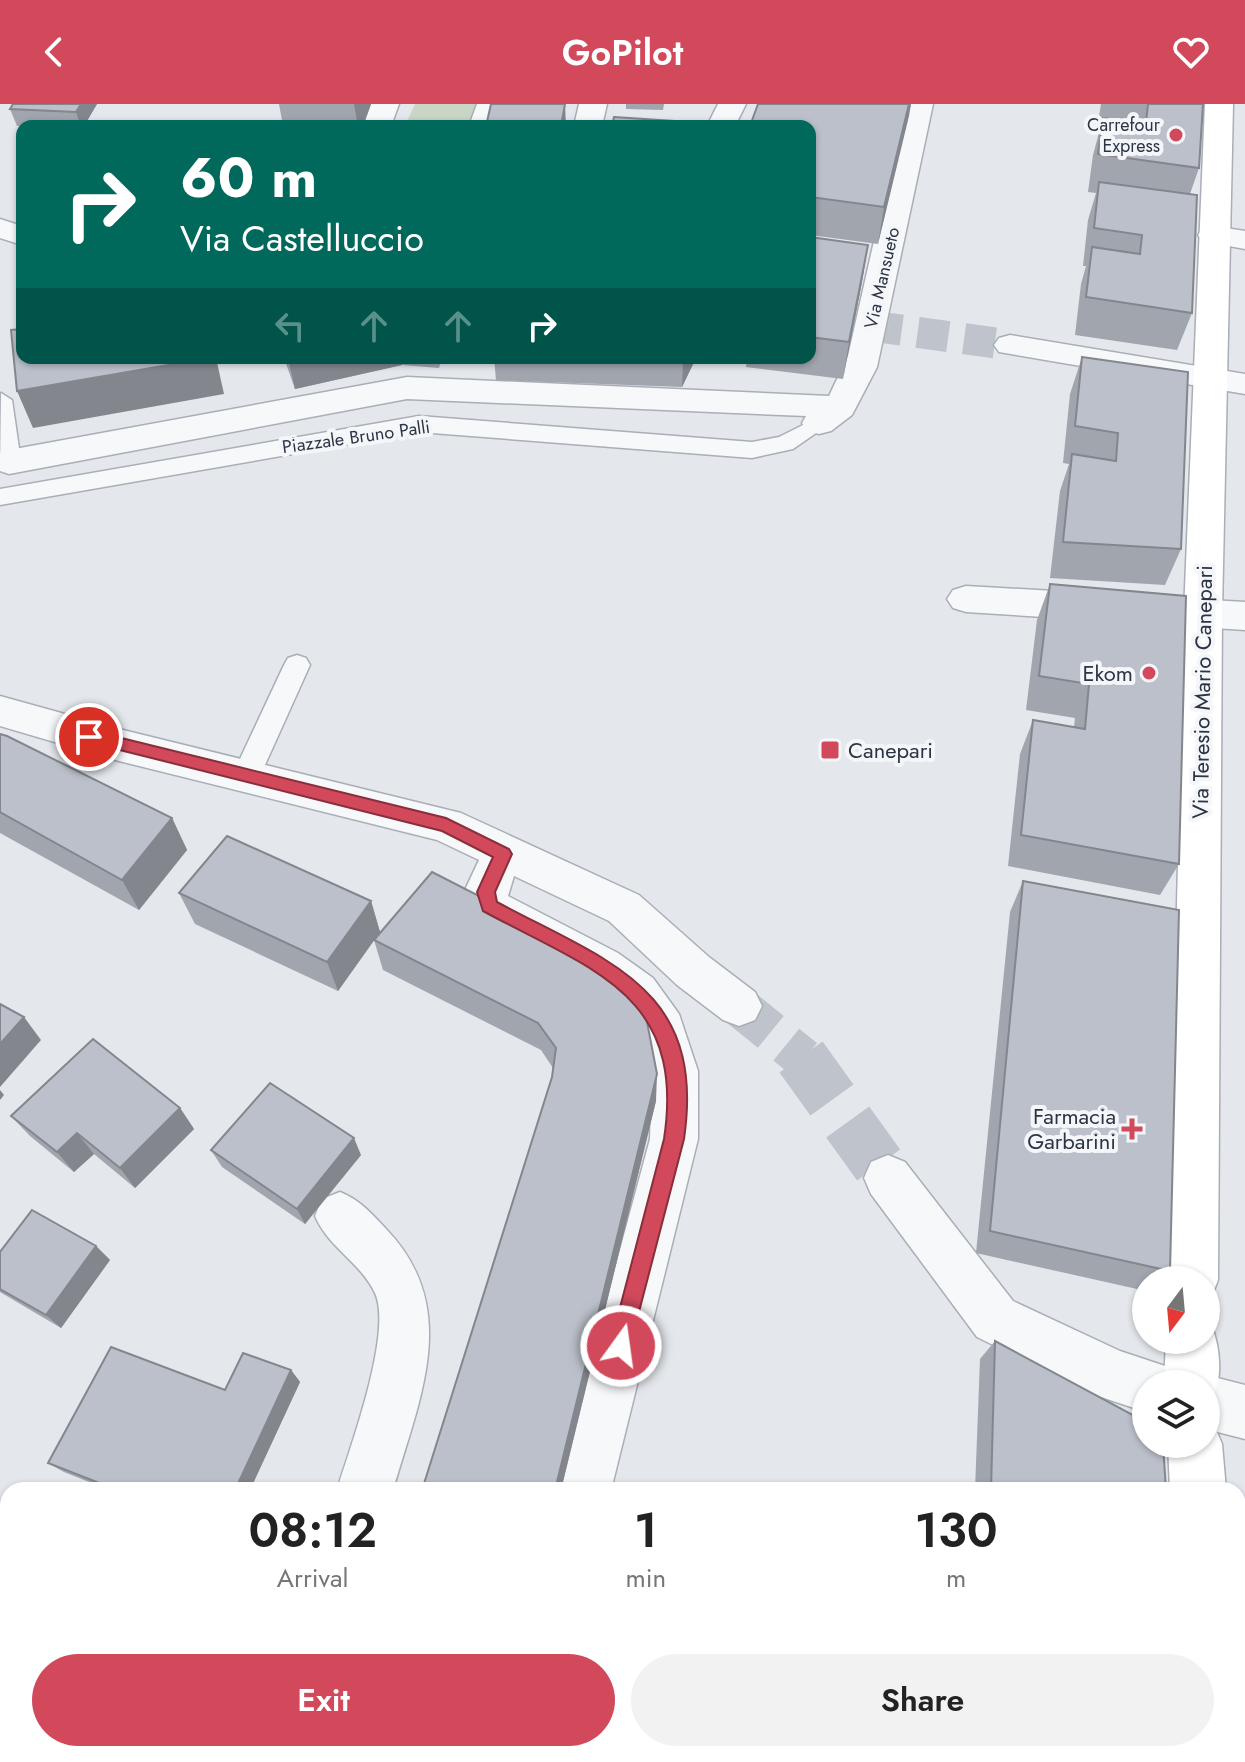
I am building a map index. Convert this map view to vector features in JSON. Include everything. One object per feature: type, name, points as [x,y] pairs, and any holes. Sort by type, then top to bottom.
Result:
[{"type":"main road","name":"Via Teresio Mario Canepari","points":[[1193,1266],[1203,612],[1227,381],[1213,235],[1219,104]]},
{"type":"main road","points":[[1196,1458],[1197,1482]]},
{"type":"street","name":"Via Mansueto","points":[[807,431],[840,407],[854,387],[871,326],[919,104]]},
{"type":"street","points":[[1213,235],[1245,240]]},
{"type":"street","points":[[1010,345],[1227,381]]},
{"type":"street","points":[[5,462],[407,388],[840,407]]},
{"type":"street","points":[[966,599],[1245,616]]},
{"type":"street","points":[[0,711],[446,825],[624,908],[693,971],[739,1006]]},
{"type":"street","points":[[503,854],[486,892],[489,906],[618,976],[637,992],[655,1014],[668,1039],[680,1088],[674,1139],[585,1482]]},
{"type":"street","points":[[888,1178],[995,1319],[1114,1376],[1132,1381]]},
{"type":"street","points":[[340,1216],[399,1285],[404,1306],[404,1334],[395,1382],[367,1482]]},
{"type":"street","points":[[1220,1406],[1245,1412]]},
{"type":"lane","points":[[1,400],[5,462]]},
{"type":"lane","name":"Piazzale Bruno Palli","points":[[0,497],[419,424],[752,450],[785,444],[807,431]]},
{"type":"lane","points":[[246,776],[297,665]]},
{"type":"green space","points":[[415,104],[478,104],[472,120],[408,120]]},
{"type":"building","points":[[13,104],[81,104],[76,112],[10,109]]},
{"type":"building","points":[[491,104],[565,104],[562,120],[487,120]]},
{"type":"building","points":[[758,104],[909,104],[884,207],[816,198],[816,120],[752,120]]},
{"type":"building","points":[[1148,104],[1203,104],[1199,168],[1098,154],[1103,118],[1146,123]]},
{"type":"building","points":[[614,117],[659,120],[613,120]]},
{"type":"building","points":[[1099,182],[1197,195],[1192,313],[1086,297],[1092,247],[1140,254],[1142,235],[1094,228]]},
{"type":"building","points":[[816,238],[868,245],[849,342],[816,338]]},
{"type":"building","points":[[11,330],[16,330],[16,364],[174,364],[17,391]]},
{"type":"building","points":[[1082,357],[1188,372],[1181,549],[1063,542],[1072,454],[1116,461],[1118,433],[1075,426]]},
{"type":"building","points":[[1050,584],[1186,596],[1179,864],[1021,835],[1033,720],[1085,729],[1089,684],[1039,676]]},
{"type":"building","points":[[0,734],[172,818],[122,880],[0,812]]},
{"type":"building","points":[[227,836],[371,901],[327,962],[179,893]]},
{"type":"building","points":[[432,872],[592,954],[643,1001],[657,1074],[557,1482],[425,1482],[552,1077],[556,1048],[538,1023],[374,940]]},
{"type":"building","points":[[1023,881],[1179,910],[1170,1266],[1148,1266],[990,1231]]},
{"type":"building","points":[[0,1004],[24,1017],[0,1044]]},
{"type":"building","points":[[93,1039],[180,1108],[120,1168],[77,1133],[57,1152],[11,1116]]},
{"type":"building","points":[[270,1083],[354,1138],[297,1209],[211,1150]]},
{"type":"building","points":[[32,1210],[96,1246],[46,1315],[0,1289],[0,1252]]},
{"type":"building","points":[[995,1341],[1132,1414],[1132,1458],[1164,1458],[1165,1482],[991,1482]]},
{"type":"building","points":[[111,1347],[225,1390],[243,1353],[291,1370],[239,1482],[97,1482],[48,1463]]},
{"type":"tunnel","points":[[871,326],[1010,345]]},
{"type":"tunnel","points":[[739,1006],[804,1059]]},
{"type":"tunnel","points":[[801,1057],[888,1178]]},
{"type":"place","name":"Carrefour Express","points":[[1176,135]]},
{"type":"place","name":"Ekom","points":[[1149,673]]},
{"type":"place","name":"Canepari","points":[[830,750]]},
{"type":"place","name":"Farmacia Garbarini","points":[[1132,1129]]},
{"type":"route","points":[[89,737],[446,825],[503,854],[486,892],[489,906],[618,976],[637,992],[655,1014],[668,1039],[680,1088],[674,1139],[621,1346]]}]
